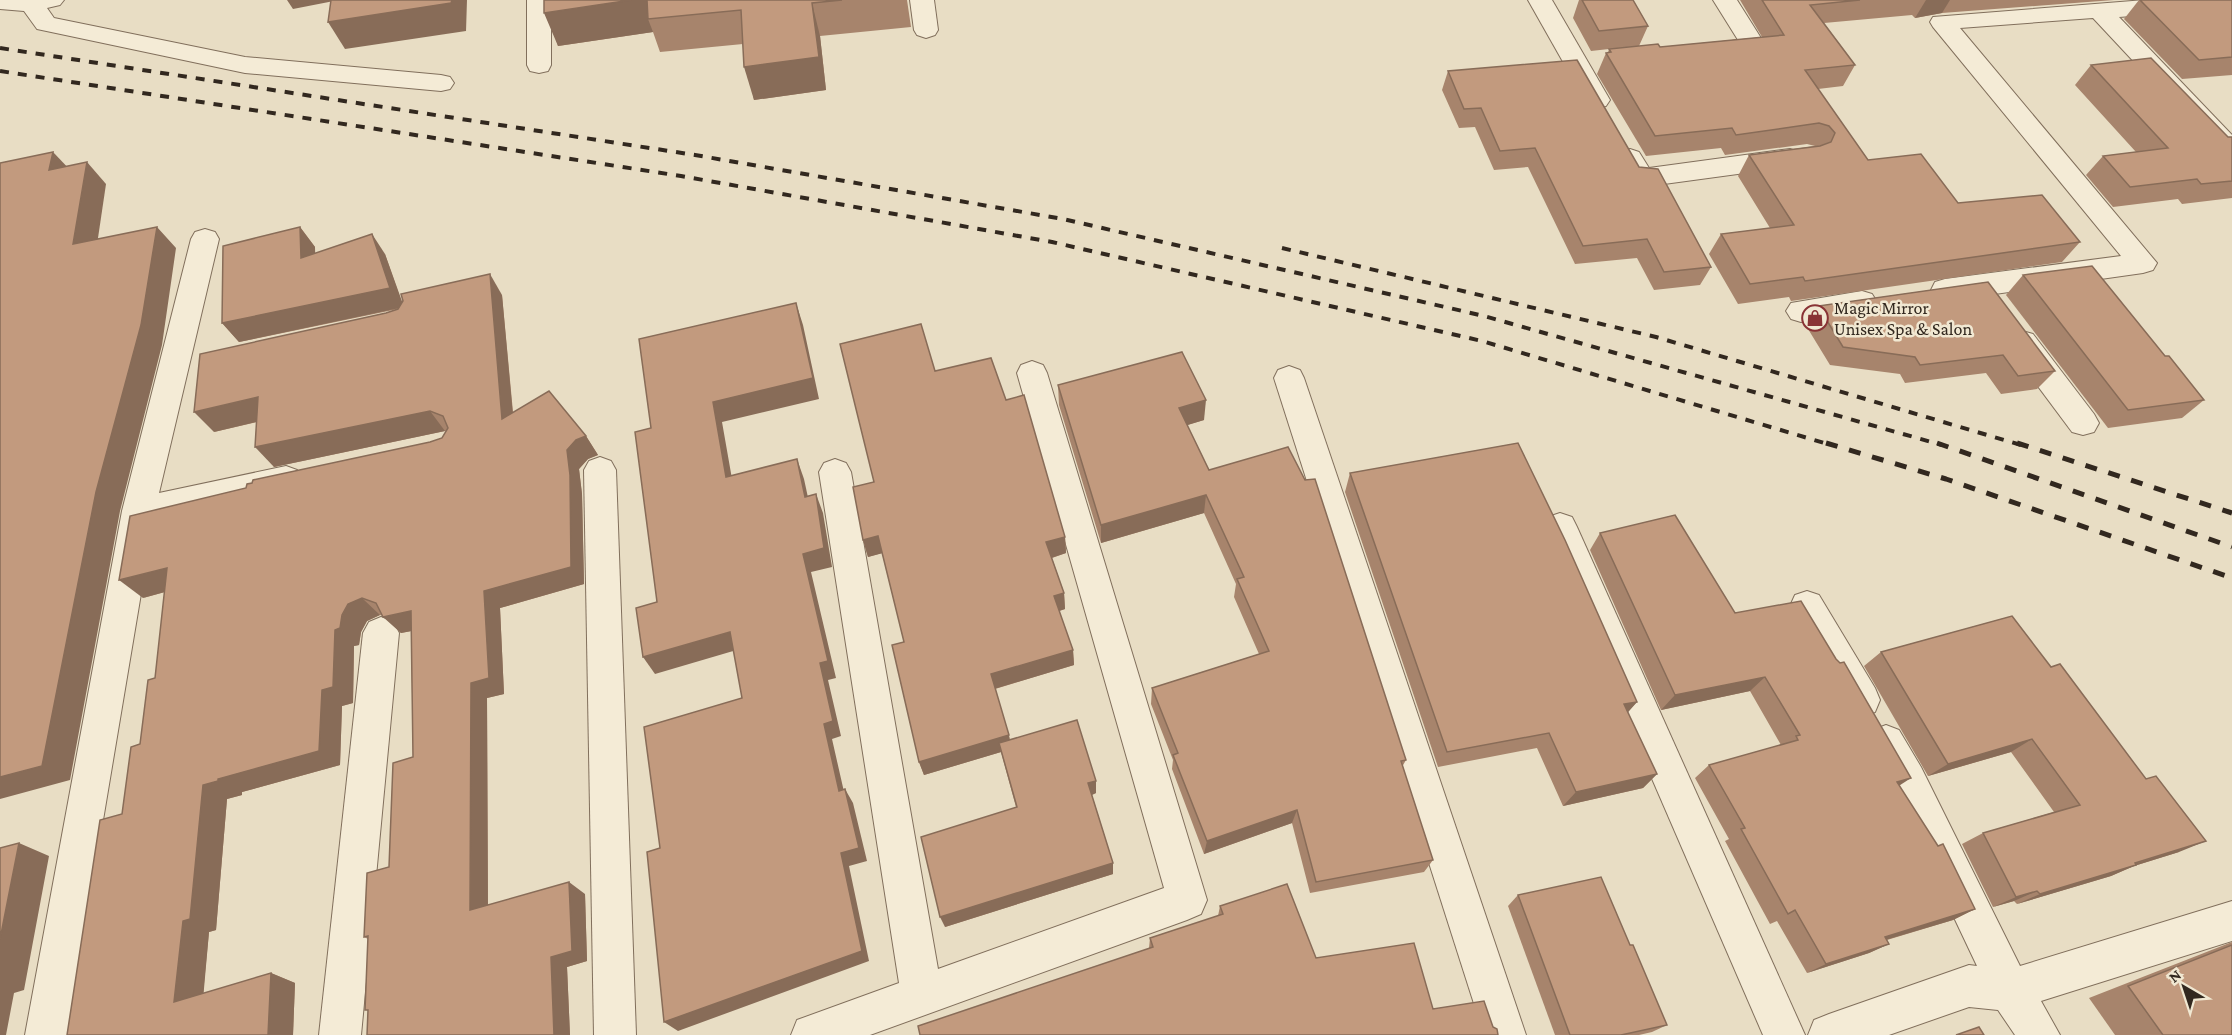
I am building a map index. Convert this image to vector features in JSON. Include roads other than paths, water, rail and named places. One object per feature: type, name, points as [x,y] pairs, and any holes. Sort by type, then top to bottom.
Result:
[{"type":"street","points":[[539,0],[539,65]]},
{"type":"street","points":[[922,0],[926,30]]},
{"type":"street","points":[[1540,0],[1588,62],[1614,130],[1642,178],[1807,155]]},
{"type":"street","points":[[1695,52],[1754,46],[1725,0]]},
{"type":"street","points":[[1924,293],[2143,263],[1942,22],[2232,1]]},
{"type":"street","points":[[0,2],[43,2],[46,24],[245,65],[441,83]]},
{"type":"street","points":[[2098,10],[2232,151]]},
{"type":"street","points":[[46,1035],[138,511],[205,239]]},
{"type":"street","points":[[1980,286],[2083,423]]},
{"type":"street","points":[[1801,311],[1890,298]]},
{"type":"street","points":[[173,370],[207,362]]},
{"type":"street","points":[[812,1035],[1188,900],[1032,373]]},
{"type":"street","points":[[1289,378],[1505,1035]]},
{"type":"street","points":[[600,470],[615,1035]]},
{"type":"street","points":[[138,511],[320,472]]},
{"type":"street","points":[[835,472],[922,995]]},
{"type":"street","points":[[1560,527],[1785,1035]]},
{"type":"street","points":[[1807,606],[1908,780],[2010,990],[2039,1035]]},
{"type":"street","points":[[340,1035],[381,633]]},
{"type":"street","points":[[1829,1035],[1969,986],[2010,990],[2232,921]]},
{"type":"railway","points":[[0,48],[695,155],[1063,219],[1484,316],[1942,445]]},
{"type":"railway","points":[[0,71],[681,176],[1052,242],[1482,341],[1831,445]]},
{"type":"railway","points":[[1282,248],[1656,337],[2021,445]]},
{"type":"railway","points":[[1826,443],[1946,479],[2232,578]]},
{"type":"railway","points":[[1937,443],[2232,547]]},
{"type":"railway","points":[[2017,443],[2232,513]]},
{"type":"place","name":"Magic Mirror Unisex Spa & Salon","points":[[1815,318]]}]
